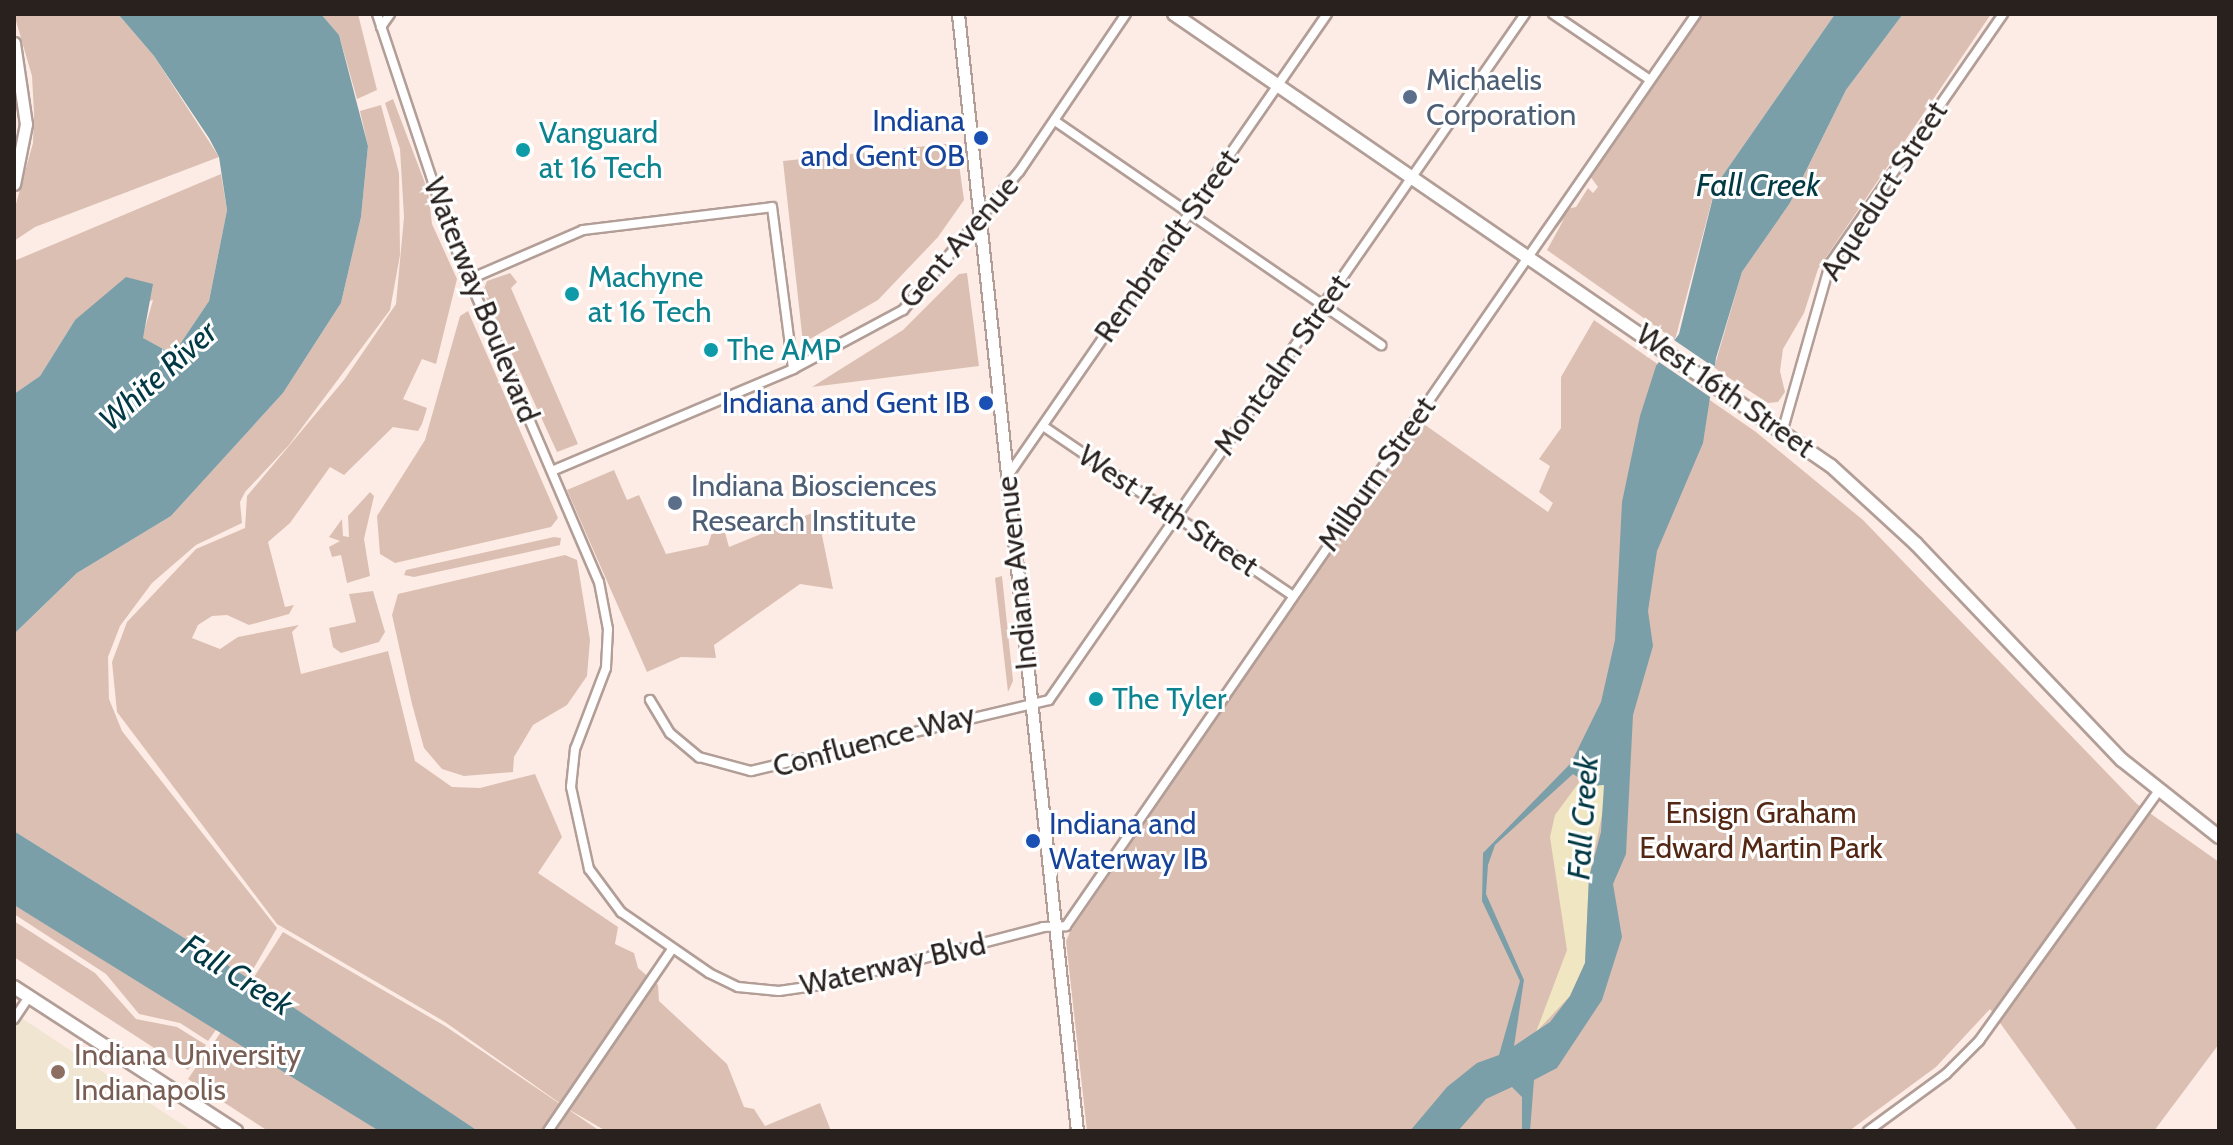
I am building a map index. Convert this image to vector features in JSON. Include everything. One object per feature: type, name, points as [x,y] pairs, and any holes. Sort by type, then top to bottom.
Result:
[{"type":"main road","name":"Indiana Avenue","points":[[958,14],[1077,1131]]},
{"type":"main road","name":"West 16th Street","points":[[1174,14],[1783,429],[1908,535],[2105,744],[2158,792],[2219,837]]},
{"type":"main road","points":[[14,43],[26,124],[14,184]]},
{"type":"main road","points":[[14,987],[236,1131]]},
{"type":"street","name":"Waterway Boulevard","points":[[377,14],[470,279],[599,582]]},
{"type":"street","points":[[381,27],[390,14]]},
{"type":"street","name":"Gent Avenue","points":[[552,471],[793,369],[903,310],[980,220],[1055,121],[1126,14]]},
{"type":"street","name":"Rembrandt Street","points":[[1007,478],[1327,14]]},
{"type":"street","name":"Montcalm Street","points":[[1032,706],[1049,700],[1525,14]]},
{"type":"street","points":[[1553,14],[1650,80]]},
{"type":"street","name":"Milburn Street","points":[[1055,926],[1066,926],[1696,14]]},
{"type":"street","name":"Aqueduct Street","points":[[1783,429],[1830,264],[2003,14]]},
{"type":"street","points":[[1055,121],[1381,345]]},
{"type":"street","points":[[470,279],[583,230],[772,207],[793,369]]},
{"type":"street","name":"West 14th Street","points":[[1043,426],[1293,596]]},
{"type":"street","name":"Waterway Blvd","points":[[599,582],[608,629],[606,668],[575,749],[571,787],[589,869],[621,912],[672,949],[738,987],[779,991],[1055,926]]},
{"type":"street","name":"Confluence Way","points":[[650,700],[670,733],[699,757],[751,771],[783,768],[1007,707],[1032,706]]},
{"type":"street","points":[[1868,1131],[1946,1074],[1979,1041],[2158,792]]},
{"type":"street","points":[[548,1131],[672,949]]},
{"type":"street","points":[[14,1019],[29,997]]},
{"type":"shaded area","name":"Indiana University Indianapolis","points":[[14,1013],[192,1131],[14,1131]]},
{"type":"green space","points":[[14,14],[118,14],[154,56],[219,157],[35,227],[14,241],[14,211],[33,143],[34,113],[32,76]]},
{"type":"green space","points":[[321,14],[358,14],[377,90],[357,99],[339,35]]},
{"type":"green space","points":[[1700,14],[1835,14],[1716,185],[1675,340],[1547,250],[1564,219],[1543,244],[1566,209],[1576,207],[1588,188],[1593,193],[1598,187],[1590,176]]},
{"type":"green space","points":[[1903,14],[1991,14],[1818,269],[1804,313],[1783,349],[1780,371],[1785,392],[1778,402],[1768,403],[1714,368],[1742,272],[1790,203],[1846,90]]},
{"type":"green space","points":[[393,99],[428,191],[432,224],[457,279],[436,364],[422,359],[403,399],[427,408],[422,424],[418,431],[393,427],[344,475],[330,467],[290,523],[268,542],[285,607],[294,605],[289,614],[249,625],[227,615],[212,616],[198,625],[192,638],[220,649],[238,637],[299,625],[292,632],[301,674],[388,651],[415,761],[452,787],[480,788],[535,774],[562,837],[538,873],[618,927],[615,944],[634,953],[638,968],[658,985],[659,1001],[727,1064],[744,1107],[754,1109],[765,1126],[820,1103],[831,1131],[606,1131],[568,1109],[445,1022],[277,924],[117,712],[112,662],[127,622],[196,549],[245,528],[247,496],[344,380],[396,304],[404,217],[400,149],[385,103]]},
{"type":"green space","points":[[381,105],[399,173],[400,255],[390,310],[289,445],[245,492],[240,502],[242,523],[196,545],[152,583],[120,626],[108,657],[109,699],[122,731],[277,928],[248,978],[14,831],[14,634],[77,573],[171,516],[283,393],[341,303],[361,217],[368,146],[360,111]]},
{"type":"green space","points":[[956,143],[964,200],[938,237],[878,300],[803,343],[783,161]]},
{"type":"green space","points":[[221,174],[227,210],[209,301],[178,347],[170,352],[142,338],[153,300],[75,320],[40,376],[14,394],[14,261]]},
{"type":"green space","points":[[510,273],[517,282],[511,288],[578,444],[557,452],[483,291],[487,281]]},
{"type":"green space","points":[[967,273],[979,366],[812,387],[903,330],[959,274]]},
{"type":"green space","points":[[468,311],[558,518],[551,527],[395,563],[380,554],[377,516],[425,440],[460,316]]},
{"type":"green space","name":"Ensign Graham Edward Martin Park","points":[[1594,320],[1756,432],[1863,520],[2137,804],[2219,862],[2219,1044],[2154,1131],[2078,1131],[1990,1009],[1936,1067],[1849,1131],[1087,1131],[1066,941],[1070,932],[1421,422],[1548,512],[1553,503],[1539,492],[1550,466],[1539,459],[1561,428],[1561,377]]},
{"type":"green space","points":[[614,470],[627,500],[639,495],[666,554],[708,545],[714,526],[722,522],[729,547],[817,511],[833,589],[800,584],[714,645],[716,658],[681,657],[647,672],[567,490]]},
{"type":"green space","points":[[370,492],[374,496],[364,539],[370,576],[347,583],[341,555],[332,557],[329,547],[340,541],[329,537],[342,519],[343,536],[349,537],[348,516]]},
{"type":"green space","points":[[561,538],[560,545],[414,577],[404,575],[406,570]]},
{"type":"green space","points":[[565,555],[577,560],[590,640],[587,676],[567,705],[533,725],[514,757],[513,772],[464,776],[442,769],[424,748],[412,704],[392,615],[398,594]]},
{"type":"green space","points":[[1002,576],[1013,681],[1008,692],[995,578]]},
{"type":"green space","points":[[373,591],[385,632],[379,642],[341,653],[333,647],[329,628],[356,622],[349,594]]},
{"type":"green space","points":[[14,905],[218,1027],[208,1041],[180,1023],[139,1014],[106,974],[14,914]]},
{"type":"green space","points":[[14,921],[95,973],[136,1019],[177,1027],[206,1045],[188,1070],[14,957]]},
{"type":"green space","points":[[283,932],[445,1026],[600,1131],[478,1131],[252,980]]},
{"type":"green space","points":[[222,1030],[379,1131],[268,1131],[188,1079],[209,1048],[244,1070],[245,1066],[213,1044]]},
{"type":"sand","points":[[1580,781],[1604,784],[1604,805],[1589,877],[1585,963],[1570,996],[1536,1032],[1567,950],[1550,837],[1555,815]]},
{"type":"water","name":"White River","points":[[118,14],[321,14],[339,35],[368,146],[361,217],[341,303],[283,393],[171,516],[77,573],[14,634],[14,394],[40,376],[75,320],[126,277],[153,284],[143,338],[169,352],[178,347],[209,301],[227,210],[219,157],[209,138],[154,56]]},
{"type":"water","name":"Fall Creek","points":[[1835,14],[1903,14],[1846,90],[1790,203],[1742,272],[1716,358],[1703,443],[1657,551],[1648,611],[1653,646],[1633,715],[1626,854],[1613,884],[1622,937],[1602,1000],[1557,1068],[1534,1080],[1530,1131],[1522,1131],[1522,1097],[1512,1087],[1486,1099],[1458,1131],[1410,1131],[1447,1087],[1477,1063],[1499,1055],[1520,981],[1482,901],[1483,853],[1571,763],[1601,702],[1615,640],[1622,502],[1640,416],[1656,366],[1679,334],[1716,185]],"holes":[[[1573,774],[1591,786],[1604,785],[1601,832],[1589,877],[1585,963],[1570,996],[1550,1022],[1514,1046],[1524,980],[1486,894],[1488,865],[1495,845]]]},
{"type":"water","name":"Fall Creek","points":[[14,831],[272,993],[478,1131],[379,1131],[14,905]]},
{"type":"pier","points":[[1671,338],[1718,370],[1713,399],[1656,360]]},
{"type":"place","name":"Michaelis Corporation","points":[[1410,97]]},
{"type":"place","name":"Indiana and Gent OB","points":[[981,138]]},
{"type":"place","name":"Vanguard at 16 Tech","points":[[523,150]]},
{"type":"place","name":"Machyne at 16 Tech","points":[[572,294]]},
{"type":"place","name":"The AMP","points":[[711,350]]},
{"type":"place","name":"Indiana and Gent IB","points":[[986,403]]},
{"type":"place","name":"Indiana Biosciences Research Institute","points":[[675,503]]},
{"type":"place","name":"The Tyler","points":[[1096,699]]},
{"type":"place","name":"Indiana and Waterway IB","points":[[1033,841]]},
{"type":"place","name":"Indiana University Indianapolis","points":[[58,1072]]}]
